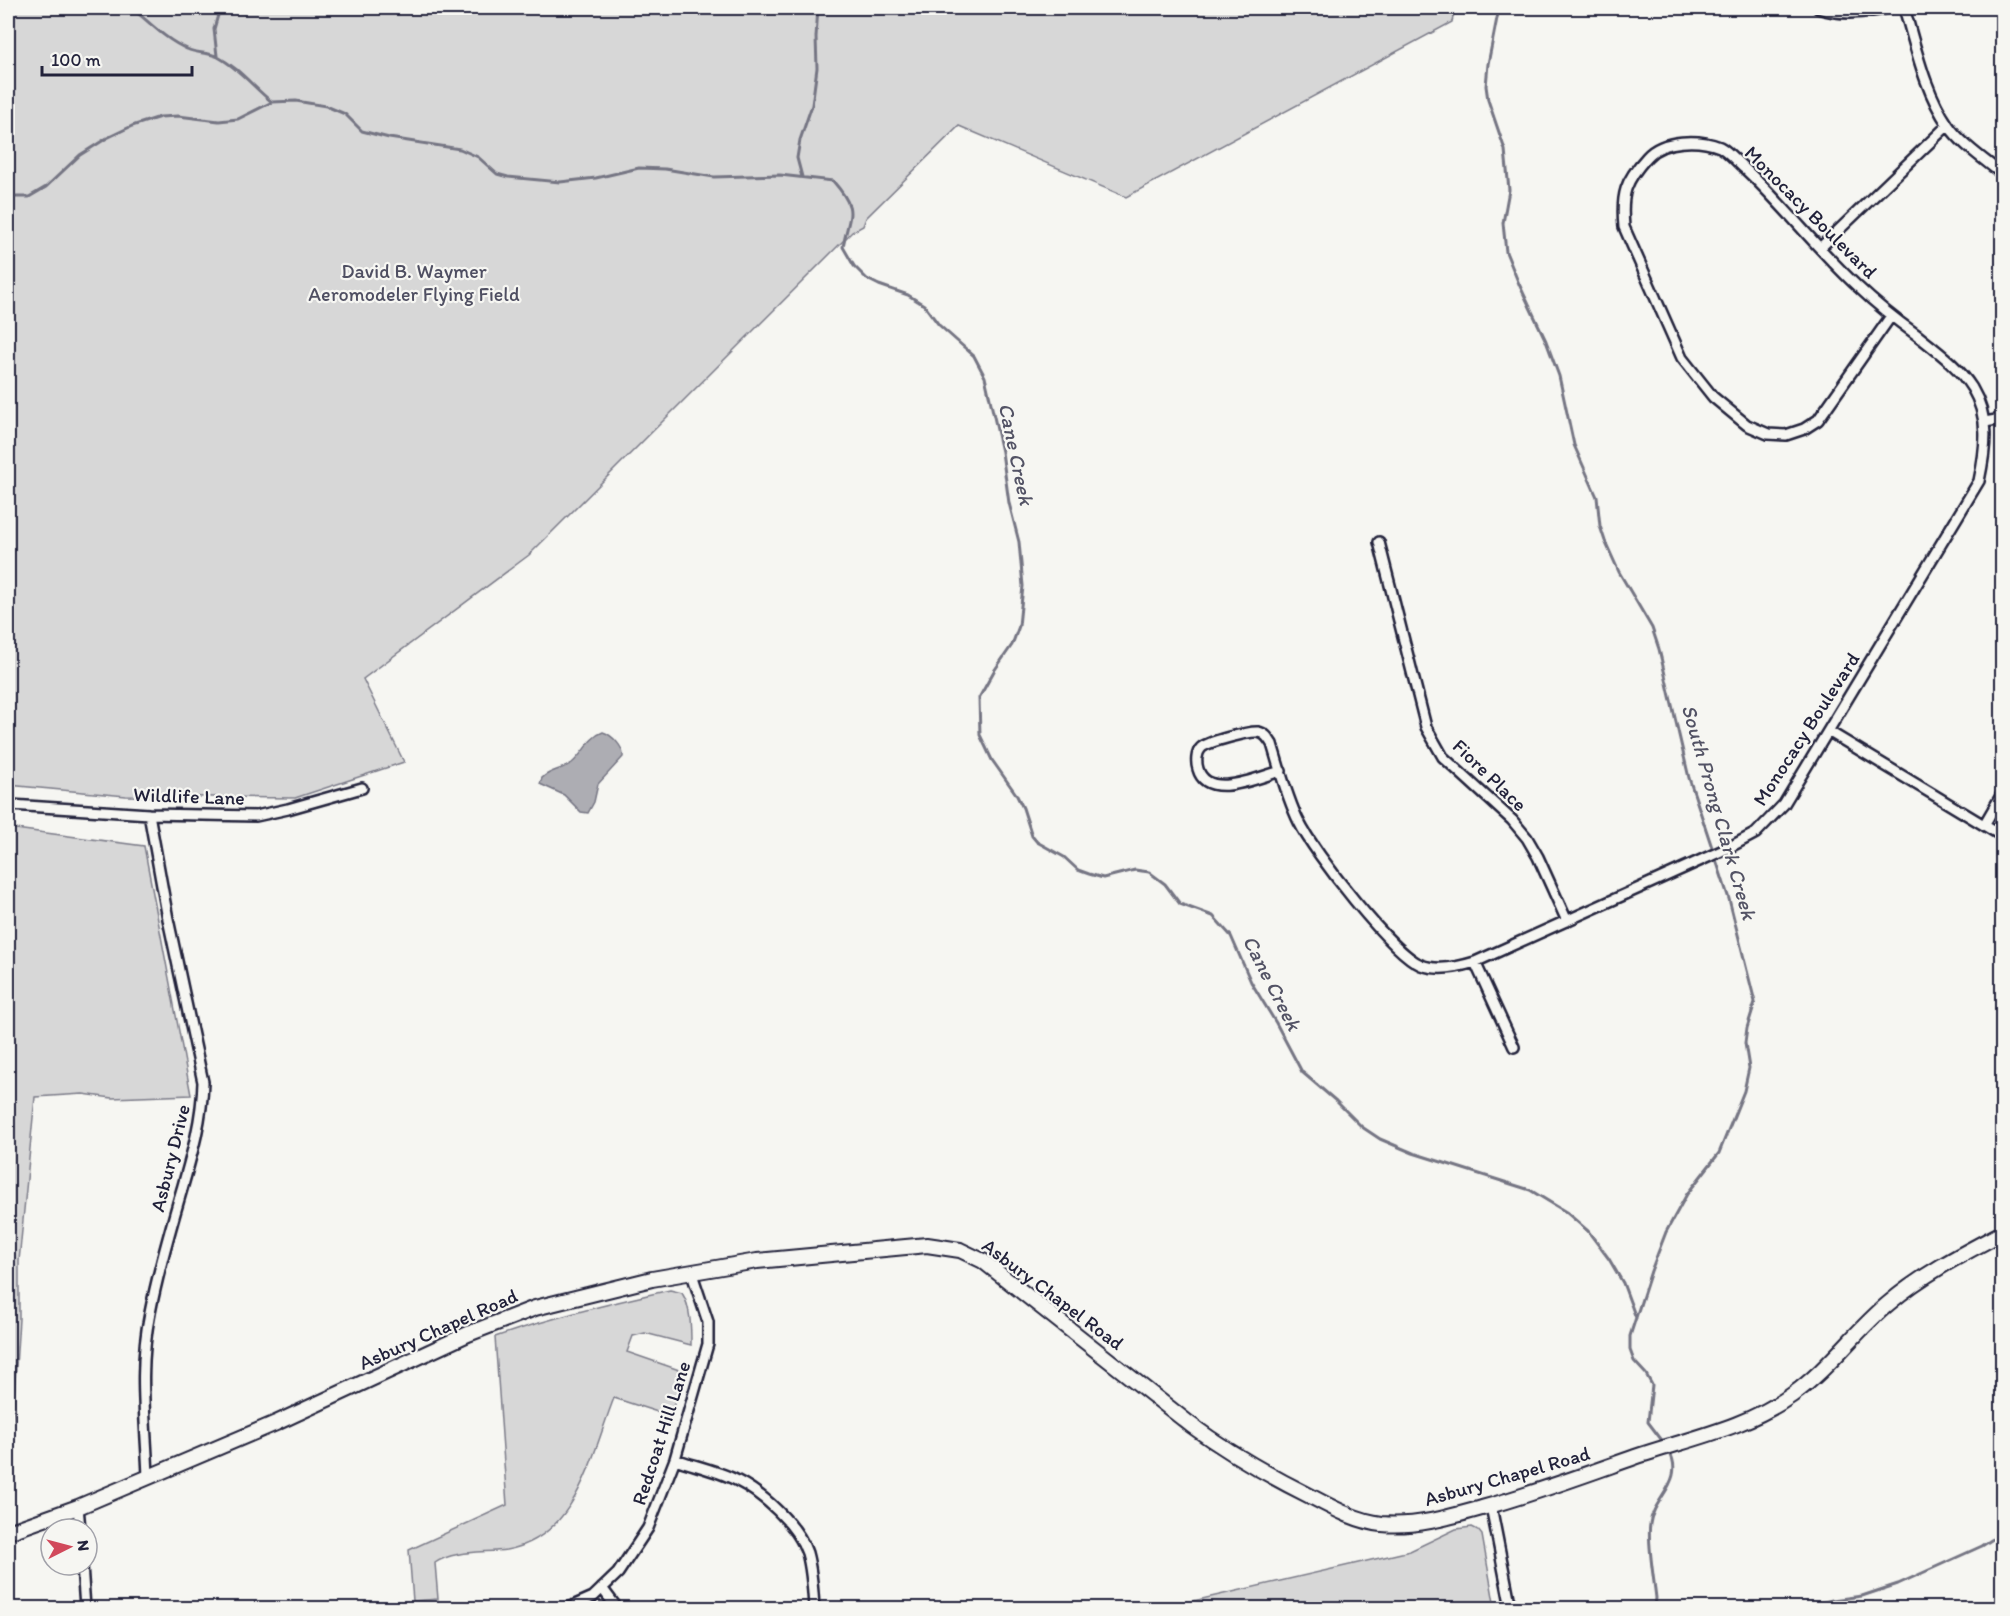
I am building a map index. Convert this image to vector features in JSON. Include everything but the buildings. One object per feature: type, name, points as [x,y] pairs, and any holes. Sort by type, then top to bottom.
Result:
[{"type":"main road","name":"Asbury Chapel Road","points":[[8,1532],[78,1507],[313,1407],[468,1334],[535,1308],[691,1271],[757,1261],[927,1245],[960,1250],[983,1261],[1222,1449],[1325,1504],[1362,1520],[1395,1524],[1442,1519],[1491,1506],[1691,1440],[1757,1415],[1786,1399],[1816,1376],[1872,1318],[1905,1290],[2002,1233]]},
{"type":"street","points":[[1818,8],[1831,12],[1865,13],[1890,8]]},
{"type":"street","points":[[1904,8],[1926,83],[1948,125],[2002,174]]},
{"type":"street","points":[[1820,248],[1948,125]]},
{"type":"street","name":"Monocacy Boulevard","points":[[1281,771],[1232,785],[1214,785],[1200,777],[1197,753],[1207,743],[1256,731],[1267,737],[1272,744],[1298,821],[1307,838],[1362,910],[1407,958],[1423,966],[1455,967],[1475,962],[1728,848],[1755,833],[1776,814],[1979,481],[1984,455],[1986,422],[1973,389],[1953,364],[1891,316],[1857,286],[1753,177],[1722,148],[1697,141],[1672,144],[1651,153],[1632,174],[1625,189],[1624,227],[1682,358],[1713,397],[1747,425],[1768,434],[1786,435],[1804,429],[1818,420],[1891,316]]},
{"type":"street","points":[[1986,422],[2002,419]]},
{"type":"street","name":"Fiore Place","points":[[1379,542],[1426,727],[1443,757],[1512,820],[1527,838],[1567,921]]},
{"type":"street","points":[[1828,731],[2002,836]]},
{"type":"street","name":"Wildlife Lane","points":[[11,805],[149,814],[256,816],[362,788]]},
{"type":"street","points":[[1984,825],[2002,794]]},
{"type":"street","name":"Asbury Drive","points":[[148,1477],[142,1383],[145,1338],[162,1258],[197,1134],[203,1102],[203,1082],[168,919],[149,814]]},
{"type":"street","points":[[1475,962],[1514,1047]]},
{"type":"street","name":"Redcoat Hill Lane","points":[[568,1608],[593,1597],[618,1573],[648,1528],[675,1459],[708,1344],[708,1322],[691,1271]]},
{"type":"street","points":[[675,1459],[736,1480],[763,1497],[790,1524],[806,1551],[813,1587],[814,1608]]},
{"type":"street","points":[[1491,1506],[1511,1608]]},
{"type":"street","points":[[78,1507],[79,1517]]},
{"type":"street","points":[[83,1577],[85,1608]]},
{"type":"street","points":[[602,1588],[617,1608]]},
{"type":"green space","name":"David B. Waymer Aeromodeler Flying Field","points":[[8,8],[1455,8],[1452,22],[1126,197],[959,126],[866,218],[863,226],[852,232],[529,555],[363,679],[404,762],[295,798],[126,796],[8,785]]},
{"type":"green space","points":[[8,828],[144,846],[191,1095],[112,1098],[83,1094],[35,1097],[19,1261],[19,1319],[12,1430],[8,1445]]},
{"type":"green space","points":[[670,1290],[682,1293],[685,1299],[690,1318],[691,1345],[645,1333],[633,1336],[627,1352],[685,1372],[670,1416],[614,1398],[589,1468],[566,1511],[550,1529],[530,1542],[506,1550],[460,1554],[442,1559],[435,1563],[438,1599],[413,1601],[409,1550],[507,1505],[495,1337],[582,1311]]},
{"type":"green space","points":[[1472,1527],[1482,1535],[1495,1608],[1163,1608],[1410,1551],[1456,1529]]},
{"type":"shaded area","points":[[603,732],[617,742],[622,749],[623,757],[598,784],[594,802],[588,813],[581,812],[564,795],[540,784],[545,775],[572,763],[598,734]]},
{"type":"waterway","points":[[132,8],[172,41],[191,51],[214,55],[226,62],[272,102]]},
{"type":"waterway","points":[[217,56],[214,29],[220,8]]},
{"type":"waterway","points":[[802,177],[797,158],[800,140],[812,105],[817,68],[818,8]]},
{"type":"waterway","name":"South Prong Clark Creek","points":[[1499,8],[1486,86],[1488,100],[1505,150],[1509,190],[1503,223],[1506,252],[1546,341],[1559,376],[1574,445],[1597,497],[1600,526],[1605,541],[1619,572],[1652,628],[1659,649],[1689,778],[1729,899],[1755,1002],[1745,1043],[1749,1068],[1744,1091],[1719,1153],[1687,1194],[1666,1232],[1630,1336],[1630,1350],[1634,1361],[1652,1385],[1648,1422],[1664,1443]]},
{"type":"waterway","name":"Cane Creek","points":[[8,194],[14,197],[29,197],[46,187],[80,155],[132,126],[160,117],[178,116],[219,121],[238,119],[272,102],[296,101],[326,106],[345,114],[362,131],[389,138],[460,149],[478,157],[497,174],[508,177],[560,182],[596,178],[639,168],[665,169],[714,177],[780,175],[833,181],[849,206],[849,219],[843,247],[854,266],[867,279],[908,295],[924,305],[939,325],[974,356],[985,377],[1002,452],[1009,503],[1019,542],[1023,586],[1019,626],[1012,645],[979,698],[980,735],[992,760],[1016,794],[1032,836],[1037,842],[1064,857],[1078,870],[1089,874],[1103,878],[1135,870],[1149,872],[1165,884],[1180,904],[1213,916],[1231,936],[1251,982],[1302,1072],[1362,1127],[1380,1139],[1413,1153],[1530,1190],[1566,1212],[1588,1231],[1609,1259],[1623,1283],[1636,1318]]},
{"type":"waterway","name":"South Prong Clark Creek","points":[[1655,1608],[1649,1531],[1652,1515],[1674,1471],[1669,1451]]},
{"type":"waterway","points":[[1802,1608],[1832,1600],[1862,1596],[1898,1584],[1982,1546],[2002,1533]]}]
